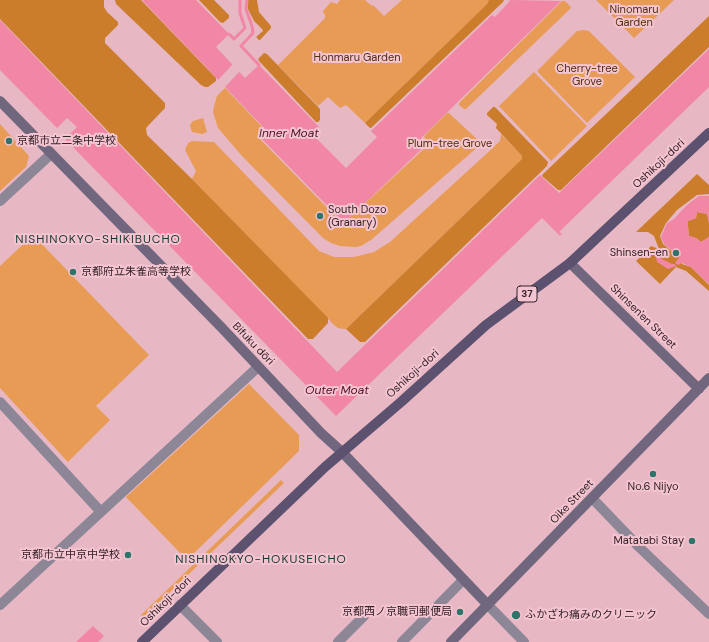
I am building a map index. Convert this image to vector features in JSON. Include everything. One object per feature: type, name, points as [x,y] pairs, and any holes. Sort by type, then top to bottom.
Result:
[{"type":"main road","name":"Oshikoji-dori","points":[[142,642],[324,467],[401,402],[486,325],[570,263],[709,133]]},
{"type":"street","name":"Bifuku dōri","points":[[0,101],[321,433],[342,452],[488,605]]},
{"type":"street","points":[[0,201],[52,154]]},
{"type":"street","name":"Shinsen'en Street","points":[[570,263],[699,389]]},
{"type":"street","points":[[0,605],[258,367]]},
{"type":"street","name":"Oike Street","points":[[451,642],[709,378]]},
{"type":"street","points":[[0,402],[101,512]]},
{"type":"street","points":[[592,498],[639,547],[709,614]]},
{"type":"street","points":[[402,642],[463,580]]},
{"type":"street","points":[[180,605],[217,642]]},
{"type":"street","points":[[488,605],[524,642]]},
{"type":"street","points":[[338,642],[364,616]]},
{"type":"green space","name":"Honmaru Garden","points":[[340,0],[365,0],[372,6],[373,5],[384,16],[402,0],[489,0],[487,4],[365,123],[346,105],[340,108],[328,97],[318,106],[278,65],[325,18],[323,11],[331,2],[337,4]]},
{"type":"green space","name":"Ninomaru Garden","points":[[596,0],[674,0],[634,38]]},
{"type":"green space","points":[[562,1],[565,1],[571,7],[570,9],[466,109],[459,105],[459,103]]},
{"type":"green space","name":"Cherry-tree Grove","points":[[577,31],[589,31],[635,77],[587,123],[537,71]]},
{"type":"green space","points":[[534,72],[587,126],[551,161],[499,106]]},
{"type":"green space","name":"Plum-tree Grove","points":[[225,88],[266,131],[259,138],[343,224],[428,145],[424,136],[447,113],[449,113],[481,143],[371,240],[361,246],[340,246],[323,238],[242,156],[218,128],[213,112],[214,106],[217,96]]},
{"type":"green space","points":[[203,118],[207,132],[202,134],[192,132],[190,125],[193,121]]},
{"type":"green space","name":"京都市立二条中学校","points":[[0,124],[29,156],[26,167],[0,191]]},
{"type":"green space","points":[[501,134],[522,156],[522,159],[346,329],[338,328],[334,325],[192,179],[196,171],[185,150],[188,143],[192,141],[214,142],[319,251],[334,257],[354,257],[374,252],[390,242],[500,141]]},
{"type":"green space","points":[[33,235],[149,355],[96,406],[110,420],[68,462],[0,388],[0,266]]},
{"type":"green space","points":[[249,384],[299,435],[299,451],[187,560],[126,497]]},
{"type":"green space","points":[[281,480],[284,483],[143,618],[141,615]]},
{"type":"shaded area","points":[[0,0],[104,0],[104,7],[107,12],[118,22],[118,25],[105,38],[105,43],[165,103],[165,108],[146,128],[147,135],[328,318],[328,323],[313,339],[308,339],[0,19]]},
{"type":"shaded area","points":[[115,0],[141,0],[216,78],[216,81],[208,87],[201,85],[116,4]]},
{"type":"shaded area","points":[[199,0],[214,0],[229,15],[229,18],[223,23],[220,22]]},
{"type":"shaded area","points":[[248,0],[257,0],[259,12],[271,26],[271,28],[260,40],[256,37],[263,31],[254,21],[248,9]]},
{"type":"shaded area","points":[[489,0],[504,0],[370,128],[365,123],[487,4]]},
{"type":"shaded area","points":[[709,16],[709,47],[561,190],[558,190],[542,176],[543,174]]},
{"type":"shaded area","points":[[264,53],[267,54],[320,109],[320,120],[318,122],[316,122],[259,61],[258,59]]},
{"type":"shaded area","points":[[493,107],[495,107],[548,162],[547,166],[365,342],[360,342],[346,329],[522,159],[522,156],[496,128],[497,124],[487,115]]},
{"type":"shaded area","points":[[697,174],[709,185],[709,194],[697,195],[677,210],[666,223],[660,236],[663,244],[674,253],[676,251],[680,255],[679,258],[682,264],[691,267],[709,285],[709,291],[686,271],[676,267],[660,284],[636,261],[651,246],[659,249],[654,236],[648,232],[636,232]]},
{"type":"shaded area","points":[[697,212],[707,214],[709,223],[709,237],[701,242],[696,238],[689,236],[688,221],[696,218]]},
{"type":"water","name":"Inner Moat","points":[[142,0],[196,0],[229,34],[216,47],[245,78],[259,65],[319,127],[312,134],[346,168],[377,137],[371,131],[492,15],[495,17],[510,1],[509,0],[561,1],[421,138],[427,144],[344,223],[261,138],[267,131]]},
{"type":"water","name":"Outer Moat","points":[[0,20],[337,372],[540,175],[559,193],[709,49],[709,87],[559,232],[562,234],[560,236],[542,218],[336,416],[65,139],[77,127],[67,118],[57,128],[0,70]]},
{"type":"water","points":[[699,196],[709,196],[709,223],[707,214],[697,212],[696,218],[688,221],[689,236],[696,238],[701,242],[709,237],[709,284],[691,267],[682,263],[678,265],[675,263],[681,255],[677,251],[674,252],[664,244],[661,237],[667,223],[674,219],[687,205]]},
{"type":"water","points":[[659,256],[677,266],[668,269],[657,262],[656,257]]},
{"type":"water","points":[[93,626],[104,636],[98,642],[76,642]]},
{"type":"pier","points":[[233,64],[240,71],[225,87],[218,80]]},
{"type":"waterway","points":[[229,34],[234,39],[245,28],[240,13],[240,0]]},
{"type":"waterway","points":[[247,0],[246,9],[253,33],[241,46],[259,65]]},
{"type":"place","name":"京都市立二条中学校","points":[[9,141]]},
{"type":"place","name":"South Dozo (Granary)","points":[[320,216]]},
{"type":"place","name":"Shinsen-en","points":[[676,253]]},
{"type":"place","name":"京都府立朱雀高等学校","points":[[73,272]]},
{"type":"place","name":"No.6 Nijyo","points":[[653,474]]},
{"type":"place","name":"Matatabi Stay","points":[[692,541]]},
{"type":"place","name":"京都市立中京中学校","points":[[128,555]]},
{"type":"place","name":"京都西ノ京職司郵便局","points":[[460,612]]},
{"type":"place","name":"ふかざわ痛みのクリニック","points":[[516,615]]},
{"type":"district","name":"NISHINOKYO-SHIKIBUCHO","points":[[98,240]]},
{"type":"district","name":"NISHINOKYO-HOKUSEICHO","points":[[261,560]]}]
